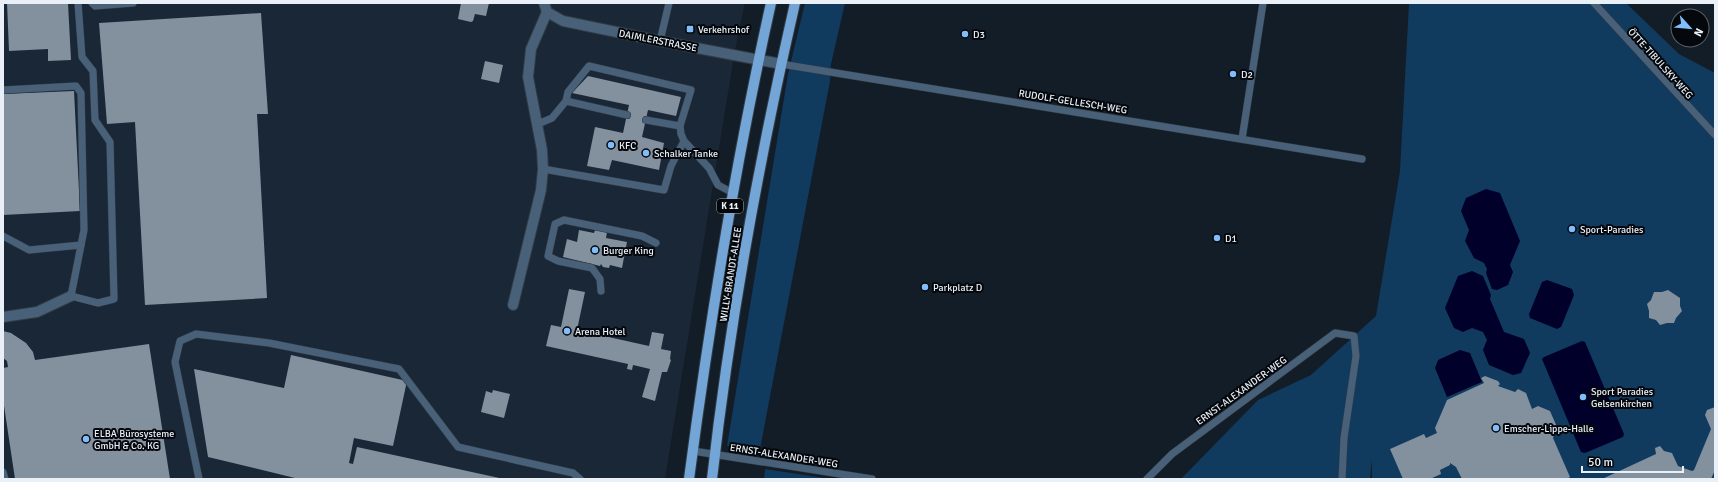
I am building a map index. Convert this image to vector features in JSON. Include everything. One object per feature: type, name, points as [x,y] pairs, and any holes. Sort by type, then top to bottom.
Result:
[{"type":"main road","name":"WILLY-BRANDT-ALLEE","points":[[689,479],[718,277],[758,59],[771,3]]},
{"type":"main road","name":"WILLY-BRANDT-ALLEE","points":[[712,479],[738,297],[756,190],[781,64],[795,3]]},
{"type":"street","points":[[513,305],[541,190],[543,169],[538,124],[528,77],[531,49],[545,8]]},
{"type":"street","name":"DAIMLERSTRASSE","points":[[545,8],[563,21],[781,64]]},
{"type":"street","points":[[3,317],[37,312],[71,296]]},
{"type":"lane","points":[[3,90],[76,86],[81,94],[84,230],[71,296],[98,303],[114,299],[110,142],[96,120],[93,72],[82,57],[78,3]]},
{"type":"lane","points":[[92,3],[95,6],[133,3]]},
{"type":"lane","points":[[660,41],[669,3]]},
{"type":"lane","points":[[1242,139],[1264,3]]},
{"type":"lane","name":"ÖTTE-TIBULSKY-WEG","points":[[1594,3],[1715,135]]},
{"type":"lane","name":"RUDOLF-GELLESCH-WEG","points":[[781,64],[1362,159]]},
{"type":"lane","points":[[538,124],[552,118],[566,101],[568,92],[588,66],[691,90],[680,126],[680,134],[684,141],[709,168],[718,185],[733,193]]},
{"type":"lane","points":[[566,101],[627,115]]},
{"type":"lane","points":[[646,120],[680,126]]},
{"type":"lane","points":[[543,169],[664,190],[671,166],[684,141]]},
{"type":"lane","points":[[601,291],[600,279],[592,268],[558,261],[548,256],[555,224],[564,220],[642,236],[656,244]]},
{"type":"lane","points":[[3,236],[29,250],[81,245]]},
{"type":"lane","name":"ERNST-ALEXANDER-WEG","points":[[1147,479],[1172,454],[1336,333],[1354,336],[1356,356],[1344,438],[1342,479]]},
{"type":"lane","points":[[199,479],[175,362],[180,341],[196,334],[269,342],[399,369],[458,447],[573,473],[580,479]]},
{"type":"lane","name":"ERNST-ALEXANDER-WEG","points":[[693,450],[872,479]]},
{"type":"lane","points":[[3,472],[5,479]]},
{"type":"shaded area","points":[[3,3],[745,3],[735,50],[665,479],[3,479]]},
{"type":"shaded area","points":[[805,3],[845,3],[831,64],[830,81],[760,449],[727,446],[788,74]]},
{"type":"shaded area","name":"Sport-Paradies","points":[[1409,3],[1626,3],[1670,45],[1670,48],[1673,48],[1679,54],[1715,73],[1715,479],[1372,479],[1372,459],[1370,479],[1181,479],[1258,400],[1311,375],[1376,316],[1400,171]]},
{"type":"shaded area","points":[[1486,189],[1500,193],[1520,241],[1510,265],[1513,272],[1508,285],[1497,290],[1492,289],[1484,263],[1474,258],[1465,241],[1469,230],[1461,211],[1466,198]]},
{"type":"shaded area","points":[[1472,271],[1483,276],[1491,295],[1490,299],[1504,332],[1524,339],[1530,353],[1521,373],[1513,375],[1489,365],[1483,350],[1487,340],[1483,332],[1472,328],[1463,332],[1454,328],[1445,308],[1458,276]]},
{"type":"shaded area","points":[[1547,280],[1572,289],[1574,295],[1561,327],[1557,329],[1530,318],[1529,314],[1542,282]]},
{"type":"shaded area","name":"Sport Paradies Gelsenkirchen","points":[[1582,341],[1585,342],[1624,434],[1623,437],[1585,453],[1581,452],[1542,359]]},
{"type":"shaded area","points":[[1460,350],[1470,353],[1482,382],[1447,397],[1435,368],[1438,360]]},
{"type":"shaded area","points":[[765,469],[831,479],[764,479]]},
{"type":"building","points":[[7,3],[68,3],[71,60],[48,61],[48,49],[9,51]]},
{"type":"building","points":[[461,3],[489,3],[486,16],[475,14],[473,21],[471,22],[458,19]]},
{"type":"building","points":[[261,13],[268,114],[257,114],[267,298],[145,305],[135,122],[107,124],[99,23]]},
{"type":"building","points":[[485,61],[503,65],[499,83],[481,79]]},
{"type":"building","points":[[588,76],[681,97],[676,116],[648,110],[642,137],[664,143],[659,170],[612,160],[609,170],[587,166],[595,127],[623,133],[629,105],[572,93]]},
{"type":"building","points":[[74,91],[80,211],[3,215],[3,94]]},
{"type":"building","name":"Burger King","points":[[579,230],[594,233],[595,230],[607,232],[606,238],[627,242],[622,268],[610,265],[609,268],[603,267],[601,264],[600,266],[563,257],[567,239],[577,242]]},
{"type":"building","points":[[569,289],[585,292],[577,330],[649,346],[652,332],[664,334],[661,349],[671,351],[671,360],[667,372],[662,372],[655,401],[642,397],[650,369],[633,365],[632,370],[627,369],[628,364],[546,346],[551,325],[561,327]]},
{"type":"building","points":[[1668,290],[1680,298],[1680,306],[1682,311],[1674,323],[1660,325],[1656,320],[1649,318],[1647,304],[1651,300],[1654,292]]},
{"type":"building","name":"ELBA Bürosysteme GmbH & Co. KG","points":[[3,331],[11,333],[26,343],[33,352],[35,360],[149,344],[170,479],[15,479],[3,399],[3,368],[8,367],[7,361],[3,358]]},
{"type":"building","points":[[291,355],[407,381],[393,446],[354,438],[349,463],[353,464],[357,447],[504,479],[299,479],[208,457],[194,369],[284,388]]},
{"type":"building","name":"Emscher-Lippe-Halle","points":[[1485,376],[1498,381],[1500,384],[1498,386],[1515,392],[1518,389],[1526,393],[1532,409],[1538,406],[1550,411],[1557,427],[1553,438],[1570,477],[1567,479],[1462,479],[1456,467],[1450,463],[1450,465],[1440,470],[1441,474],[1430,479],[1403,479],[1390,449],[1424,434],[1426,438],[1437,433],[1435,428],[1447,400],[1484,383],[1481,378]]},
{"type":"building","points":[[493,390],[510,394],[504,418],[481,412],[486,391],[492,393]]},
{"type":"building","points":[[1715,407],[1715,470],[1711,479],[1602,479],[1656,454],[1655,448],[1660,446],[1664,451],[1672,453],[1678,466],[1692,471],[1694,470],[1711,429],[1705,415],[1707,410]]},
{"type":"place","name":"Verkehrshof","points":[[690,29]]},
{"type":"place","name":"D3","points":[[965,34]]},
{"type":"place","name":"D2","points":[[1233,74]]},
{"type":"place","name":"KFC","points":[[611,145]]},
{"type":"place","name":"Schalker Tanke","points":[[646,153]]},
{"type":"place","name":"Sport-Paradies","points":[[1572,229]]},
{"type":"place","name":"D1","points":[[1217,238]]},
{"type":"place","name":"Burger King","points":[[595,250]]},
{"type":"place","name":"Parkplatz D","points":[[925,287]]},
{"type":"place","name":"Arena Hotel","points":[[567,331]]},
{"type":"place","name":"Sport Paradies Gelsenkirchen","points":[[1583,397]]},
{"type":"place","name":"Emscher-Lippe-Halle","points":[[1496,428]]},
{"type":"place","name":"ELBA Bürosysteme GmbH & Co. KG","points":[[86,439]]}]
